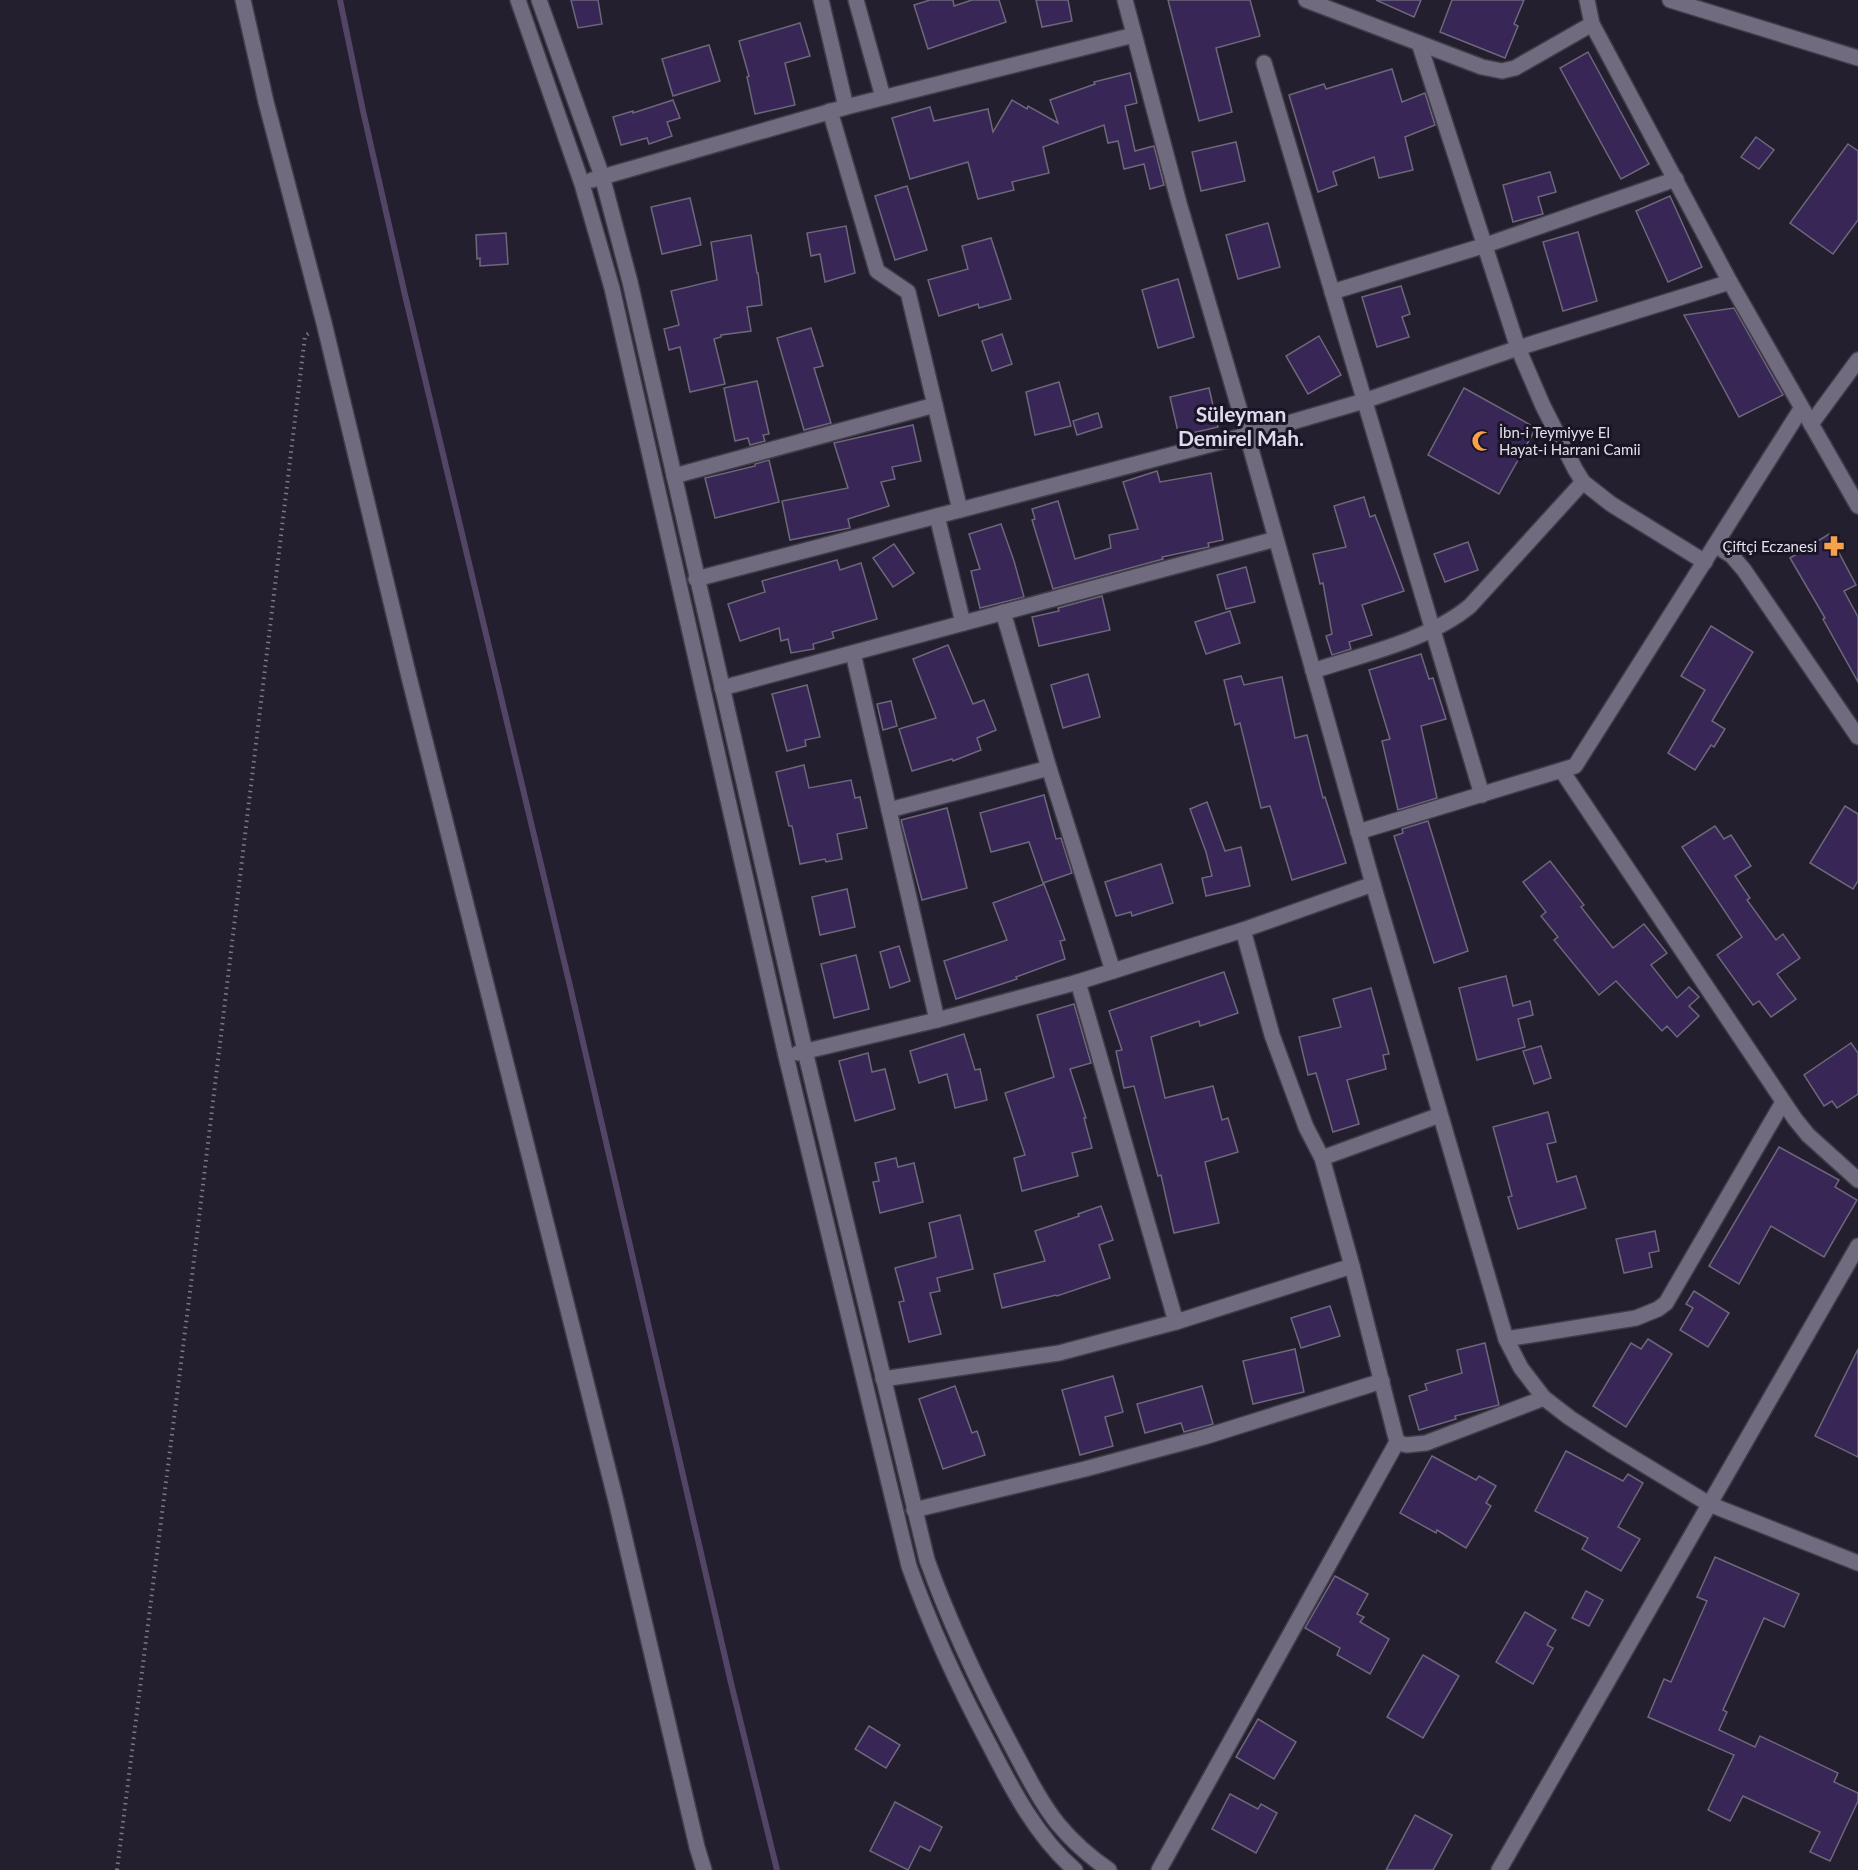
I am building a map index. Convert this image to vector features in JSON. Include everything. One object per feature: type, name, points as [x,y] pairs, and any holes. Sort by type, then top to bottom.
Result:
[{"type":"street","points":[[243,0],[266,102],[324,323],[418,712],[616,1501],[704,1870]]},
{"type":"street","points":[[518,0],[582,184],[612,288],[786,1056],[909,1566],[927,1617],[975,1719],[1004,1773],[1041,1833],[1076,1870]]},
{"type":"street","points":[[539,0],[602,176],[630,282],[805,1051],[927,1560],[945,1610],[993,1712],[1021,1763],[1058,1823],[1086,1853],[1109,1870]]},
{"type":"street","points":[[821,0],[846,107]]},
{"type":"street","points":[[856,0],[883,98]]},
{"type":"street","points":[[1125,0],[1179,202],[1358,832],[1506,1339],[1521,1368],[1544,1398],[1610,1444],[1709,1503],[1858,1563]]},
{"type":"street","points":[[1306,0],[1482,68],[1502,71],[1528,62],[1592,24]]},
{"type":"street","points":[[1587,0],[1592,24],[1730,282],[1858,506]]},
{"type":"street","points":[[1670,0],[1858,58]]},
{"type":"street","points":[[582,184],[602,176],[830,111],[1134,35]]},
{"type":"street","points":[[1419,43],[1518,348],[1543,406],[1583,482],[1611,504],[1704,562]]},
{"type":"street","points":[[1264,63],[1482,795]]},
{"type":"street","points":[[830,111],[877,271],[908,292],[960,510]]},
{"type":"street","points":[[1332,292],[1486,245],[1676,179]]},
{"type":"street","points":[[696,579],[1247,435],[1364,401],[1518,348],[1730,282]]},
{"type":"street","points":[[1811,424],[1858,360]]},
{"type":"street","points":[[674,476],[934,405]]},
{"type":"street","points":[[1358,832],[1575,766],[1801,408]]},
{"type":"street","points":[[1313,671],[1433,631],[1454,620],[1470,606],[1583,482]]},
{"type":"street","points":[[937,516],[963,623]]},
{"type":"street","points":[[722,688],[1276,539]]},
{"type":"street","points":[[1715,545],[1732,556],[1744,570],[1858,736]]},
{"type":"street","points":[[1004,612],[1049,768],[1113,970]]},
{"type":"street","points":[[853,653],[937,1020]]},
{"type":"street","points":[[889,810],[1049,768]]},
{"type":"street","points":[[1562,771],[1783,1102],[1808,1135],[1858,1180]]},
{"type":"street","points":[[786,1056],[937,1020],[1078,982],[1243,930],[1373,884]]},
{"type":"street","points":[[1159,1870],[1397,1442],[1322,1158],[1306,1127],[1283,1067],[1243,930]]},
{"type":"street","points":[[1078,982],[1176,1322]]},
{"type":"street","points":[[1506,1339],[1636,1318],[1666,1303],[1783,1102]]},
{"type":"street","points":[[1322,1158],[1440,1115]]},
{"type":"street","points":[[1499,1870],[1858,1246]]},
{"type":"street","points":[[883,1379],[1059,1353],[1176,1322],[1352,1266]]},
{"type":"street","points":[[914,1510],[1128,1458],[1204,1437],[1382,1381]]},
{"type":"street","points":[[1397,1442],[1406,1445],[1426,1443],[1544,1398]]},
{"type":"path","points":[[117,1870],[195,1256],[305,336],[324,323]]},
{"type":"building","points":[[571,0],[598,0],[602,24],[578,28]]},
{"type":"building","points":[[930,0],[953,0],[954,6],[972,0],[999,0],[1006,22],[928,49],[914,5]]},
{"type":"building","points":[[1036,0],[1068,0],[1072,21],[1042,27]]},
{"type":"building","points":[[1168,0],[1250,0],[1260,36],[1216,48],[1232,112],[1199,121]]},
{"type":"building","points":[[1376,0],[1421,0],[1414,17]]},
{"type":"building","points":[[1452,0],[1524,0],[1514,24],[1518,26],[1505,58],[1440,32]]},
{"type":"building","points":[[800,23],[810,56],[785,63],[795,105],[755,114],[747,77],[749,76],[739,41]]},
{"type":"building","points":[[709,45],[720,81],[673,96],[662,59]]},
{"type":"building","points":[[1588,52],[1649,164],[1621,179],[1560,68]]},
{"type":"building","points":[[1392,69],[1402,102],[1425,93],[1435,125],[1405,137],[1413,170],[1379,178],[1374,157],[1333,172],[1337,185],[1318,192],[1289,95],[1324,84],[1326,89]]},
{"type":"building","points":[[1130,73],[1137,103],[1125,106],[1135,151],[1154,146],[1164,185],[1150,189],[1144,164],[1124,169],[1118,141],[1108,143],[1104,125],[1043,147],[1049,173],[1012,182],[1014,190],[978,199],[968,162],[910,179],[892,118],[930,107],[934,121],[988,109],[993,132],[1012,100],[1058,123],[1050,100],[1095,84],[1094,82]]},
{"type":"building","points":[[673,100],[680,118],[667,122],[672,136],[649,144],[647,138],[621,145],[613,117]]},
{"type":"building","points":[[1756,137],[1774,150],[1759,169],[1741,157]]},
{"type":"building","points":[[1236,142],[1245,181],[1201,191],[1192,152]]},
{"type":"building","points":[[1848,144],[1858,151],[1858,220],[1833,254],[1790,223]]},
{"type":"building","points":[[1550,172],[1556,192],[1538,197],[1543,214],[1513,222],[1503,185]]},
{"type":"building","points":[[907,186],[927,250],[895,260],[875,196]]},
{"type":"building","points":[[1670,196],[1702,267],[1668,282],[1636,211]]},
{"type":"building","points":[[690,198],[701,245],[662,254],[651,207]]},
{"type":"building","points":[[1268,223],[1280,267],[1238,279],[1226,235]]},
{"type":"building","points":[[846,226],[855,273],[825,282],[820,254],[811,256],[807,233]]},
{"type":"building","points":[[1578,232],[1597,301],[1563,311],[1543,242]]},
{"type":"building","points":[[506,233],[508,264],[480,266],[480,258],[477,259],[476,235]]},
{"type":"building","points":[[751,235],[762,305],[747,307],[751,331],[721,335],[714,339],[725,384],[690,392],[680,347],[669,350],[664,329],[679,325],[671,291],[717,280],[711,242]]},
{"type":"building","points":[[991,238],[1011,299],[979,308],[978,304],[939,316],[928,280],[968,269],[962,246]]},
{"type":"building","points":[[1178,279],[1194,337],[1158,348],[1142,290]]},
{"type":"building","points":[[1401,286],[1410,314],[1402,317],[1409,337],[1377,347],[1362,297]]},
{"type":"building","points":[[1734,308],[1783,395],[1739,417],[1684,315]]},
{"type":"building","points":[[811,328],[823,366],[814,368],[831,423],[804,430],[777,338]]},
{"type":"building","points":[[1002,334],[1012,364],[992,371],[982,341]]},
{"type":"building","points":[[1319,336],[1341,375],[1308,394],[1286,356]]},
{"type":"building","points":[[757,381],[769,434],[763,435],[765,441],[750,445],[748,438],[735,441],[724,388]]},
{"type":"building","points":[[1059,382],[1071,426],[1035,435],[1026,392]]},
{"type":"building","points":[[1209,388],[1218,427],[1179,436],[1170,397]]},
{"type":"building","name":"İbn-i Teymiyye El Hayat-i Harrani Camii","points":[[1464,388],[1536,428],[1499,494],[1428,455]]},
{"type":"building","points":[[1098,413],[1102,427],[1077,435],[1073,421]]},
{"type":"building","points":[[913,425],[921,461],[892,467],[895,479],[881,482],[889,506],[848,519],[850,528],[790,540],[782,501],[848,488],[834,443]]},
{"type":"building","points":[[769,460],[779,502],[715,518],[705,478],[755,466],[755,464]]},
{"type":"building","points":[[1157,471],[1160,482],[1211,473],[1223,540],[1208,543],[1209,547],[1162,557],[1163,559],[1053,589],[1032,520],[1035,519],[1032,509],[1058,501],[1075,559],[1111,548],[1109,535],[1138,529],[1123,482]]},
{"type":"building","points":[[1364,497],[1370,517],[1375,515],[1404,591],[1362,605],[1372,635],[1349,642],[1351,649],[1332,655],[1326,636],[1332,634],[1323,583],[1320,584],[1313,554],[1346,547],[1334,506]]},
{"type":"building","points":[[1001,524],[1024,597],[980,608],[971,571],[980,569],[969,534]]},
{"type":"building","points":[[1829,534],[1856,585],[1844,591],[1858,617],[1858,682],[1823,619],[1825,618],[1790,558]]},
{"type":"building","points":[[1468,542],[1478,570],[1445,582],[1434,554]]},
{"type":"building","points":[[894,544],[914,573],[893,587],[873,558]]},
{"type":"building","points":[[837,560],[840,570],[861,563],[877,619],[832,632],[834,638],[813,644],[814,649],[791,653],[788,639],[781,641],[779,628],[740,641],[728,604],[765,592],[762,581]]},
{"type":"building","points":[[1246,567],[1255,602],[1226,609],[1217,575]]},
{"type":"building","points":[[1102,596],[1110,630],[1039,646],[1032,617],[1059,611],[1058,608]]},
{"type":"building","points":[[1230,611],[1240,643],[1206,654],[1195,622]]},
{"type":"building","points":[[1711,626],[1753,652],[1712,721],[1725,729],[1714,747],[1711,745],[1695,770],[1668,753],[1705,690],[1681,676]]},
{"type":"building","points":[[948,645],[973,704],[984,700],[996,730],[977,738],[981,750],[953,761],[952,759],[912,771],[899,729],[936,718],[913,659]]},
{"type":"building","points":[[1421,654],[1429,679],[1433,678],[1446,719],[1421,726],[1437,798],[1398,810],[1382,741],[1390,739],[1369,670]]},
{"type":"building","points":[[1088,674],[1100,717],[1063,728],[1051,685]]},
{"type":"building","points":[[1241,676],[1244,685],[1282,677],[1295,738],[1307,735],[1323,798],[1325,797],[1346,863],[1292,880],[1270,806],[1261,808],[1240,723],[1235,725],[1224,680]]},
{"type":"building","points":[[807,685],[820,737],[805,740],[806,746],[787,751],[772,694]]},
{"type":"building","points":[[891,701],[897,726],[883,730],[877,704]]},
{"type":"building","points":[[804,765],[809,788],[851,780],[855,798],[860,797],[867,828],[837,834],[842,859],[826,862],[825,859],[800,864],[792,826],[789,826],[776,772]]},
{"type":"building","points":[[1044,795],[1056,839],[1061,838],[1072,873],[1043,883],[1029,842],[991,852],[980,813]]},
{"type":"building","points":[[1207,802],[1225,851],[1241,847],[1250,886],[1206,896],[1202,878],[1212,876],[1190,809]]},
{"type":"building","points":[[1845,806],[1858,814],[1858,881],[1853,889],[1810,863]]},
{"type":"building","points":[[947,808],[967,888],[922,900],[901,820]]},
{"type":"building","points":[[1428,821],[1468,951],[1434,963],[1394,836],[1403,833],[1402,829]]},
{"type":"building","points":[[1715,826],[1724,839],[1731,835],[1751,866],[1735,876],[1750,898],[1747,900],[1776,940],[1783,934],[1800,958],[1777,974],[1796,999],[1771,1017],[1759,1001],[1753,1005],[1717,955],[1742,937],[1682,847]]},
{"type":"building","points":[[1550,861],[1584,905],[1581,907],[1613,948],[1644,924],[1667,953],[1651,965],[1677,998],[1689,987],[1699,997],[1689,1006],[1699,1016],[1677,1037],[1667,1026],[1662,1031],[1616,981],[1599,995],[1554,940],[1558,937],[1541,916],[1546,912],[1523,882]]},
{"type":"building","points":[[1161,864],[1173,903],[1132,916],[1131,912],[1116,916],[1105,882]]},
{"type":"building","points":[[1044,884],[1065,940],[1060,941],[1065,959],[1016,977],[1017,979],[956,999],[944,961],[1007,940],[993,903]]},
{"type":"building","points":[[847,889],[855,927],[820,935],[812,897]]},
{"type":"building","points":[[899,946],[910,981],[890,988],[880,952]]},
{"type":"building","points":[[856,955],[869,1009],[834,1018],[821,964]]},
{"type":"building","points":[[1224,972],[1238,1013],[1200,1026],[1199,1021],[1151,1037],[1165,1098],[1213,1086],[1222,1120],[1228,1118],[1238,1152],[1205,1162],[1219,1223],[1174,1233],[1161,1175],[1158,1176],[1134,1086],[1124,1088],[1116,1051],[1122,1050],[1109,1011]]},
{"type":"building","points":[[1506,976],[1513,1006],[1530,1001],[1533,1015],[1518,1019],[1525,1047],[1477,1060],[1459,988]]},
{"type":"building","points":[[1371,988],[1389,1054],[1383,1055],[1386,1069],[1347,1080],[1359,1124],[1333,1132],[1316,1073],[1308,1075],[1299,1037],[1341,1027],[1333,999]]},
{"type":"building","points":[[1074,1004],[1091,1063],[1070,1069],[1086,1118],[1084,1118],[1092,1148],[1072,1153],[1078,1176],[1022,1191],[1014,1158],[1025,1155],[1005,1093],[1054,1077],[1037,1015]]},
{"type":"building","points":[[964,1034],[975,1070],[980,1069],[987,1100],[955,1108],[947,1074],[919,1083],[910,1051]]},
{"type":"building","points":[[1851,1043],[1858,1053],[1858,1094],[1837,1108],[1832,1101],[1824,1106],[1804,1075]]},
{"type":"building","points":[[1541,1046],[1551,1078],[1534,1084],[1523,1051]]},
{"type":"building","points":[[868,1053],[872,1072],[885,1069],[895,1109],[855,1121],[839,1061]]},
{"type":"building","points":[[1548,1112],[1556,1142],[1547,1144],[1557,1182],[1576,1176],[1586,1208],[1518,1229],[1508,1197],[1512,1196],[1493,1127]]},
{"type":"building","points":[[1779,1147],[1839,1180],[1835,1187],[1857,1200],[1824,1257],[1771,1226],[1739,1284],[1709,1266]]},
{"type":"building","points":[[896,1158],[898,1167],[914,1163],[923,1202],[880,1213],[873,1182],[879,1181],[875,1163]]},
{"type":"building","points":[[1101,1206],[1113,1240],[1099,1245],[1110,1278],[1057,1296],[1002,1308],[994,1274],[1045,1261],[1035,1231]]},
{"type":"building","points":[[960,1215],[973,1269],[937,1278],[940,1291],[930,1293],[941,1334],[909,1342],[899,1302],[904,1301],[895,1268],[936,1257],[929,1223]]},
{"type":"building","points":[[1655,1231],[1659,1251],[1649,1253],[1652,1267],[1624,1273],[1616,1239]]},
{"type":"building","points":[[1694,1291],[1729,1313],[1708,1347],[1680,1330],[1693,1308],[1686,1304]]},
{"type":"building","points":[[1330,1306],[1340,1336],[1301,1348],[1291,1318]]},
{"type":"building","points":[[1648,1339],[1672,1354],[1626,1427],[1593,1406],[1631,1343],[1641,1349]]},
{"type":"building","points":[[1485,1343],[1499,1405],[1455,1416],[1456,1419],[1419,1430],[1409,1396],[1427,1390],[1425,1384],[1462,1373],[1457,1350]]},
{"type":"building","points":[[1295,1349],[1304,1392],[1253,1404],[1243,1361]]},
{"type":"building","points":[[1858,1349],[1858,1457],[1815,1436]]},
{"type":"building","points":[[1113,1376],[1123,1412],[1105,1417],[1113,1446],[1080,1455],[1062,1390]]},
{"type":"building","points":[[955,1386],[972,1433],[977,1431],[985,1455],[943,1469],[919,1399]]},
{"type":"building","points":[[1202,1386],[1213,1424],[1184,1432],[1181,1423],[1145,1433],[1137,1404]]},
{"type":"building","points":[[1566,1451],[1623,1481],[1628,1474],[1643,1483],[1618,1527],[1640,1539],[1621,1571],[1582,1549],[1588,1538],[1535,1511]]},
{"type":"building","points":[[1432,1456],[1476,1480],[1479,1476],[1496,1486],[1486,1503],[1491,1506],[1466,1548],[1437,1530],[1436,1533],[1400,1513]]},
{"type":"building","points":[[1715,1557],[1799,1594],[1784,1627],[1764,1618],[1723,1710],[1727,1712],[1719,1730],[1755,1747],[1760,1736],[1838,1773],[1834,1782],[1858,1793],[1858,1801],[1830,1861],[1810,1852],[1820,1832],[1743,1796],[1730,1821],[1708,1810],[1734,1755],[1648,1717],[1664,1679],[1671,1682],[1707,1601],[1697,1597]]},
{"type":"building","points":[[1335,1576],[1368,1594],[1357,1614],[1364,1617],[1360,1622],[1389,1639],[1370,1674],[1337,1655],[1340,1648],[1305,1628]]},
{"type":"building","points":[[1586,1591],[1603,1600],[1589,1626],[1572,1618]]},
{"type":"building","points":[[1525,1612],[1556,1630],[1547,1645],[1553,1648],[1533,1684],[1496,1662]]},
{"type":"building","points":[[1423,1655],[1459,1676],[1423,1738],[1387,1717]]},
{"type":"building","points":[[1258,1719],[1296,1742],[1274,1779],[1236,1757]]},
{"type":"building","points":[[869,1726],[900,1745],[886,1768],[855,1749]]},
{"type":"building","points":[[1230,1794],[1258,1809],[1261,1804],[1277,1813],[1256,1853],[1212,1829]]},
{"type":"building","points":[[895,1802],[942,1827],[930,1851],[920,1846],[908,1870],[870,1851]]},
{"type":"building","points":[[1415,1815],[1452,1835],[1433,1870],[1386,1870]]},
{"type":"waterway","points":[[340,0],[405,295],[777,1870]]},
{"type":"place","name":"İbn-i Teymiyye El Hayat-i Harrani Camii","points":[[1482,441]]},
{"type":"place","name":"Çiftçi Eczanesi","points":[[1834,546]]},
{"type":"district","name":"Süleyman Demirel Mah.","points":[[1241,425]]}]
